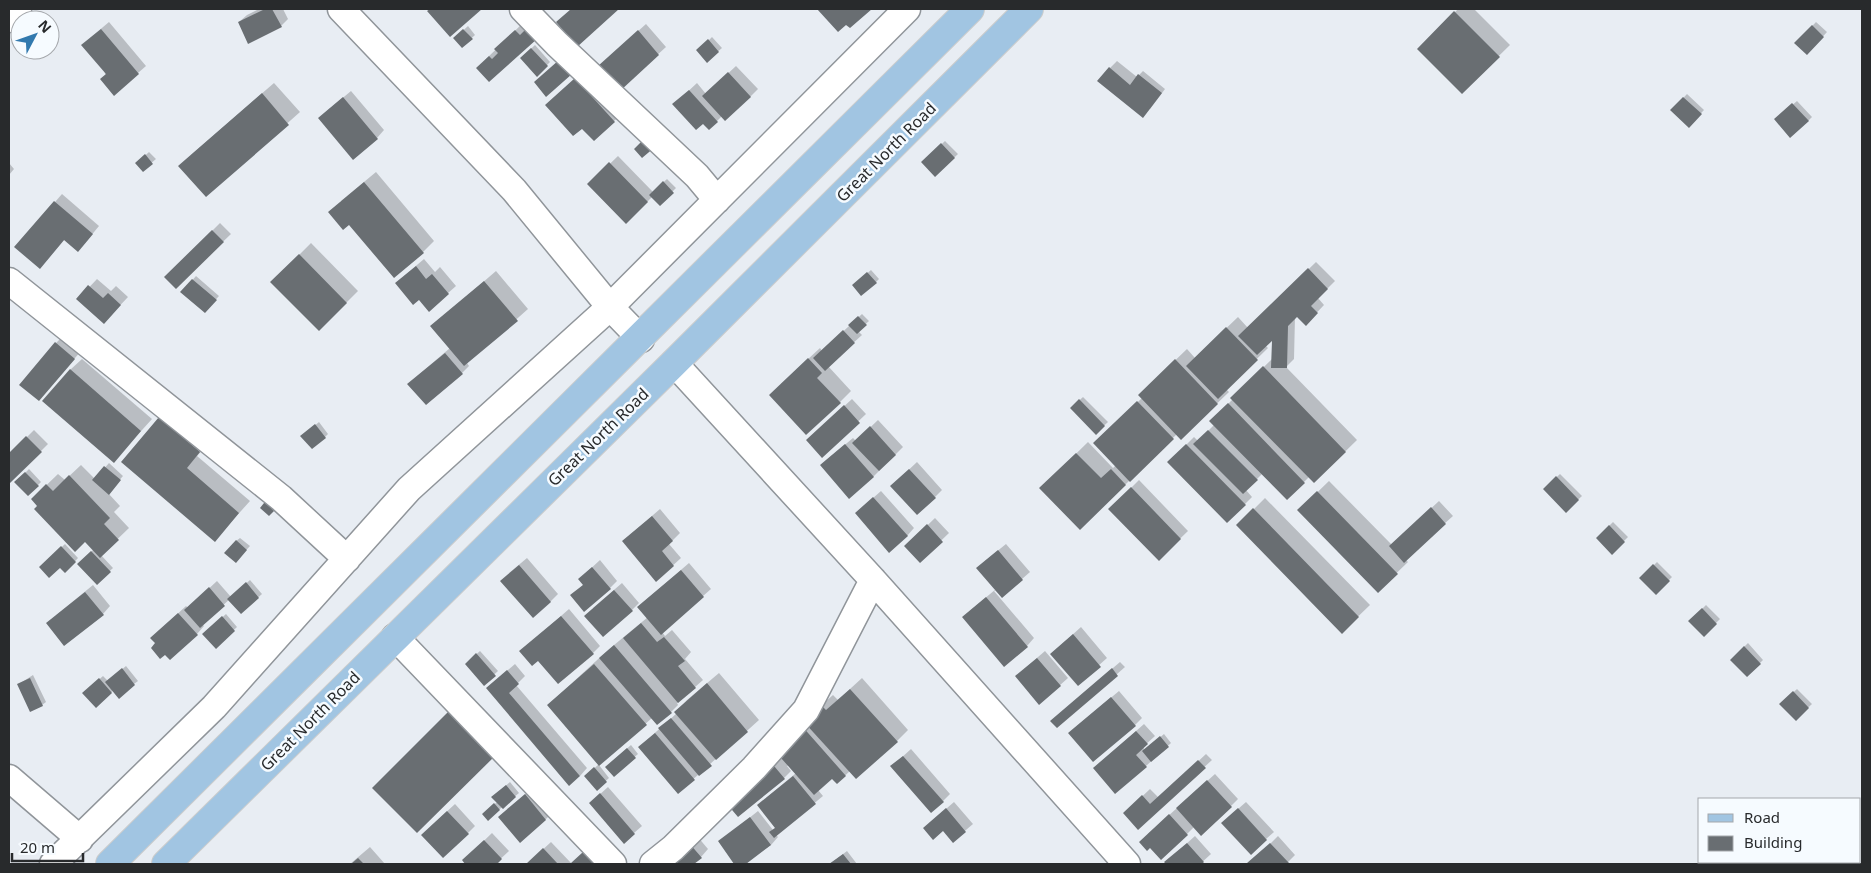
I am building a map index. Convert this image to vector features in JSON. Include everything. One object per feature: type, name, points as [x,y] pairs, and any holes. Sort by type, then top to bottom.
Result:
[{"type":"main road","points":[[110,864],[641,339],[970,9]]},
{"type":"main road","name":"Great North Road","points":[[166,864],[674,363],[1029,9]]},
{"type":"street","points":[[9,19],[18,9]]},
{"type":"street","points":[[341,9],[514,190],[610,307],[641,339]]},
{"type":"street","points":[[523,9],[557,44],[696,176],[717,200]]},
{"type":"street","points":[[53,864],[214,707],[408,490],[610,307],[907,9]]},
{"type":"street","points":[[9,281],[281,498],[346,559]]},
{"type":"street","points":[[674,363],[873,580],[1127,864]]},
{"type":"street","points":[[653,864],[673,848],[754,768],[806,710],[873,580]]},
{"type":"street","points":[[395,637],[613,864]]},
{"type":"street","points":[[9,778],[80,839]]},
{"type":"building","points":[[265,9],[272,9],[282,27],[248,44],[238,22]]},
{"type":"building","points":[[430,9],[482,9],[450,37],[427,11]]},
{"type":"building","points":[[571,9],[619,9],[577,47],[556,22]]},
{"type":"building","points":[[817,9],[872,9],[850,28],[846,25],[838,32]]},
{"type":"building","points":[[1454,11],[1500,57],[1462,94],[1417,49]]},
{"type":"building","points":[[1812,25],[1824,37],[1807,55],[1794,43]]},
{"type":"building","points":[[527,28],[537,39],[489,82],[476,68],[489,56],[492,59],[498,53],[494,49],[515,30],[520,35]]},
{"type":"building","points":[[101,29],[139,74],[114,96],[100,79],[106,74],[81,45]]},
{"type":"building","points":[[463,29],[473,39],[462,48],[453,38]]},
{"type":"building","points":[[638,30],[659,55],[620,91],[598,66]]},
{"type":"building","points":[[708,39],[719,52],[707,63],[696,50]]},
{"type":"building","points":[[531,48],[548,66],[537,77],[520,58]]},
{"type":"building","points":[[559,60],[572,74],[546,97],[534,82]]},
{"type":"building","points":[[1109,67],[1130,85],[1138,74],[1162,93],[1143,118],[1097,81]]},
{"type":"building","points":[[728,72],[751,97],[725,121],[702,96]]},
{"type":"building","points":[[575,78],[615,122],[594,141],[582,129],[573,136],[545,105]]},
{"type":"building","points":[[689,90],[718,122],[709,130],[703,124],[696,130],[672,104]]},
{"type":"building","points":[[262,93],[289,125],[206,197],[178,166]]},
{"type":"building","points":[[343,97],[378,139],[353,160],[318,118]]},
{"type":"building","points":[[1683,97],[1702,114],[1689,128],[1670,110]]},
{"type":"building","points":[[1792,103],[1809,121],[1790,138],[1774,119]]},
{"type":"building","points":[[646,137],[655,147],[642,158],[634,149]]},
{"type":"building","points":[[941,143],[955,158],[935,177],[921,162]]},
{"type":"building","points":[[145,154],[153,164],[143,172],[135,163]]},
{"type":"building","points":[[609,162],[648,202],[626,224],[587,184]]},
{"type":"building","points":[[663,181],[674,193],[660,206],[649,195]]},
{"type":"building","points":[[364,182],[424,253],[394,278],[349,225],[343,230],[328,212]]},
{"type":"building","points":[[54,201],[93,234],[78,252],[64,240],[40,269],[14,247]]},
{"type":"building","points":[[212,230],[224,242],[176,289],[164,277]]},
{"type":"building","points":[[299,254],[347,303],[319,331],[270,282]]},
{"type":"building","points":[[416,266],[426,279],[432,274],[449,294],[429,312],[419,300],[413,305],[395,283]]},
{"type":"building","points":[[1308,268],[1328,289],[1311,306],[1318,313],[1306,326],[1297,317],[1288,326],[1287,368],[1271,368],[1272,341],[1257,355],[1238,336]]},
{"type":"building","points":[[867,272],[877,283],[861,296],[852,285]]},
{"type":"building","points":[[192,279],[217,300],[205,313],[180,292]]},
{"type":"building","points":[[484,281],[518,321],[464,366],[430,326]]},
{"type":"building","points":[[88,285],[103,298],[108,293],[121,305],[104,324],[76,299]]},
{"type":"building","points":[[858,316],[867,325],[857,334],[848,325]]},
{"type":"building","points":[[1226,327],[1258,360],[1218,399],[1186,366]]},
{"type":"building","points":[[843,330],[855,343],[825,371],[813,358]]},
{"type":"building","points":[[55,342],[75,359],[39,401],[19,385]]},
{"type":"building","points":[[445,353],[463,374],[426,405],[407,384]]},
{"type":"building","points":[[808,358],[822,373],[817,378],[841,403],[806,435],[769,395]]},
{"type":"building","points":[[1175,359],[1218,404],[1181,440],[1138,395]]},
{"type":"building","points":[[1263,366],[1346,452],[1314,483],[1230,398]]},
{"type":"building","points":[[70,369],[141,431],[114,463],[42,401]]},
{"type":"building","points":[[1079,399],[1105,426],[1096,435],[1070,408]]},
{"type":"building","points":[[1137,401],[1174,439],[1130,482],[1093,443]]},
{"type":"building","points":[[1228,403],[1305,483],[1287,500],[1209,421]]},
{"type":"building","points":[[844,405],[860,423],[822,458],[806,440]]},
{"type":"building","points":[[159,417],[200,452],[187,468],[239,513],[215,542],[121,462]]},
{"type":"building","points":[[315,424],[326,438],[312,449],[300,436]]},
{"type":"building","points":[[870,426],[896,455],[879,471],[852,443]]},
{"type":"building","points":[[1208,430],[1258,480],[1243,494],[1193,444]]},
{"type":"building","points":[[26,436],[42,452],[9,484],[9,453]]},
{"type":"building","points":[[845,444],[874,477],[849,499],[820,465]]},
{"type":"building","points":[[1186,444],[1246,505],[1227,523],[1167,462]]},
{"type":"building","points":[[1076,453],[1101,478],[1111,469],[1126,485],[1080,530],[1039,488]]},
{"type":"building","points":[[104,466],[121,480],[109,495],[92,480]]},
{"type":"building","points":[[909,469],[936,498],[917,515],[890,486]]},
{"type":"building","points":[[25,472],[39,486],[28,496],[14,482]]},
{"type":"building","points":[[69,475],[110,518],[104,524],[119,540],[100,558],[85,542],[75,552],[34,509],[37,506],[31,499],[46,484],[53,491]]},
{"type":"building","points":[[1556,476],[1579,500],[1566,513],[1543,489]]},
{"type":"building","points":[[1131,487],[1181,539],[1159,561],[1108,509]]},
{"type":"building","points":[[1317,491],[1398,574],[1378,593],[1297,510]]},
{"type":"building","points":[[873,497],[908,536],[889,553],[855,513]]},
{"type":"building","points":[[268,498],[278,507],[269,516],[260,508]]},
{"type":"building","points":[[1431,507],[1446,524],[1404,563],[1389,546]]},
{"type":"building","points":[[1253,508],[1359,617],[1342,634],[1236,525]]},
{"type":"building","points":[[652,516],[673,541],[662,551],[674,566],[656,582],[622,541]]},
{"type":"building","points":[[927,524],[943,542],[920,563],[904,546]]},
{"type":"building","points":[[1609,525],[1625,542],[1612,555],[1596,538]]},
{"type":"building","points":[[236,540],[247,550],[236,563],[224,553]]},
{"type":"building","points":[[61,546],[76,562],[65,573],[60,568],[49,578],[39,567]]},
{"type":"building","points":[[998,550],[1023,580],[1002,598],[976,568]]},
{"type":"building","points":[[91,551],[111,572],[97,585],[77,564]]},
{"type":"building","points":[[1653,564],[1670,581],[1656,595],[1639,578]]},
{"type":"building","points":[[519,565],[551,602],[533,618],[500,581]]},
{"type":"building","points":[[592,567],[611,589],[584,612],[570,595],[583,585],[578,579]]},
{"type":"building","points":[[681,570],[704,597],[661,635],[637,607]]},
{"type":"building","points":[[246,582],[259,598],[241,614],[227,599]]},
{"type":"building","points":[[209,587],[225,606],[200,628],[184,610]]},
{"type":"building","points":[[614,590],[633,611],[603,637],[584,616]]},
{"type":"building","points":[[85,592],[104,615],[64,646],[46,623]]},
{"type":"building","points":[[986,597],[1028,647],[1004,667],[962,617]]},
{"type":"building","points":[[1702,608],[1717,624],[1704,637],[1688,621]]},
{"type":"building","points":[[178,613],[198,635],[170,660],[165,655],[160,659],[151,648],[155,643],[150,638]]},
{"type":"building","points":[[222,616],[235,631],[216,649],[202,634]]},
{"type":"building","points":[[561,616],[594,654],[558,684],[538,661],[532,666],[519,651]]},
{"type":"building","points":[[641,623],[657,642],[664,637],[685,661],[678,666],[696,688],[678,703],[623,638]]},
{"type":"building","points":[[1073,634],[1101,667],[1078,686],[1050,654]]},
{"type":"building","points":[[614,645],[672,713],[657,725],[599,658]]},
{"type":"building","points":[[1744,646],[1761,664],[1747,677],[1730,660]]},
{"type":"building","points":[[476,653],[496,676],[484,686],[465,664]]},
{"type":"building","points":[[1037,658],[1061,686],[1039,705],[1015,676]]},
{"type":"building","points":[[594,664],[647,725],[599,766],[547,705]]},
{"type":"building","points":[[122,668],[135,685],[119,699],[105,682]]},
{"type":"building","points":[[1112,668],[1118,676],[1057,728],[1050,721]]},
{"type":"building","points":[[507,670],[519,684],[509,693],[580,776],[569,786],[486,688]]},
{"type":"building","points":[[30,678],[43,706],[30,712],[17,684]]},
{"type":"building","points":[[99,678],[112,693],[96,708],[82,693]]},
{"type":"building","points":[[707,683],[748,732],[716,760],[674,712]]},
{"type":"building","points":[[850,689],[898,742],[856,779],[803,721],[821,705],[826,710]]},
{"type":"building","points":[[1793,691],[1809,708],[1796,721],[1779,704]]},
{"type":"building","points":[[1111,697],[1136,726],[1093,762],[1068,733]]},
{"type":"building","points":[[452,708],[497,754],[417,833],[372,788]]},
{"type":"building","points":[[671,718],[712,766],[699,776],[658,728]]},
{"type":"building","points":[[801,725],[846,776],[837,784],[832,779],[814,795],[773,749]]},
{"type":"building","points":[[1136,731],[1148,744],[1136,755],[1147,767],[1115,794],[1093,768]]},
{"type":"building","points":[[655,733],[695,780],[678,794],[638,747]]},
{"type":"building","points":[[1160,736],[1169,747],[1151,762],[1142,751]]},
{"type":"building","points":[[627,748],[636,758],[614,777],[605,767]]},
{"type":"building","points":[[903,756],[944,802],[931,813],[890,766]]},
{"type":"building","points":[[769,760],[785,779],[738,817],[727,804]]},
{"type":"building","points":[[1198,760],[1206,768],[1138,830],[1123,813],[1142,795],[1150,804]]},
{"type":"building","points":[[594,767],[607,782],[597,791],[584,776]]},
{"type":"building","points":[[793,776],[816,804],[774,838],[769,832],[775,828],[757,805]]},
{"type":"building","points":[[1207,780],[1232,807],[1201,836],[1176,808]]},
{"type":"building","points":[[506,785],[516,797],[503,809],[491,797]]},
{"type":"building","points":[[600,793],[635,834],[624,844],[589,803]]},
{"type":"building","points":[[525,794],[546,820],[520,843],[498,817]]},
{"type":"building","points":[[494,803],[500,810],[488,821],[482,814]]},
{"type":"building","points":[[946,808],[966,832],[953,843],[943,831],[933,840],[923,828]]},
{"type":"building","points":[[1238,808],[1267,840],[1251,855],[1221,823]]},
{"type":"building","points":[[447,811],[469,834],[443,858],[421,835]]},
{"type":"building","points":[[1169,814],[1188,835],[1161,860],[1150,848],[1147,851],[1139,842]]},
{"type":"building","points":[[750,817],[771,845],[746,864],[734,864],[718,841]]},
{"type":"building","points":[[484,840],[502,859],[497,864],[465,864],[462,860]]},
{"type":"building","points":[[689,843],[702,858],[694,864],[664,864]]},
{"type":"building","points":[[1187,843],[1204,862],[1202,864],[1166,864],[1164,862]]},
{"type":"building","points":[[1270,843],[1289,863],[1247,863]]},
{"type":"building","points":[[543,848],[558,864],[526,864]]},
{"type":"building","points":[[583,852],[594,864],[571,863]]},
{"type":"building","points":[[843,854],[851,864],[829,864]]},
{"type":"building","points":[[358,858],[364,864],[351,864]]}]
